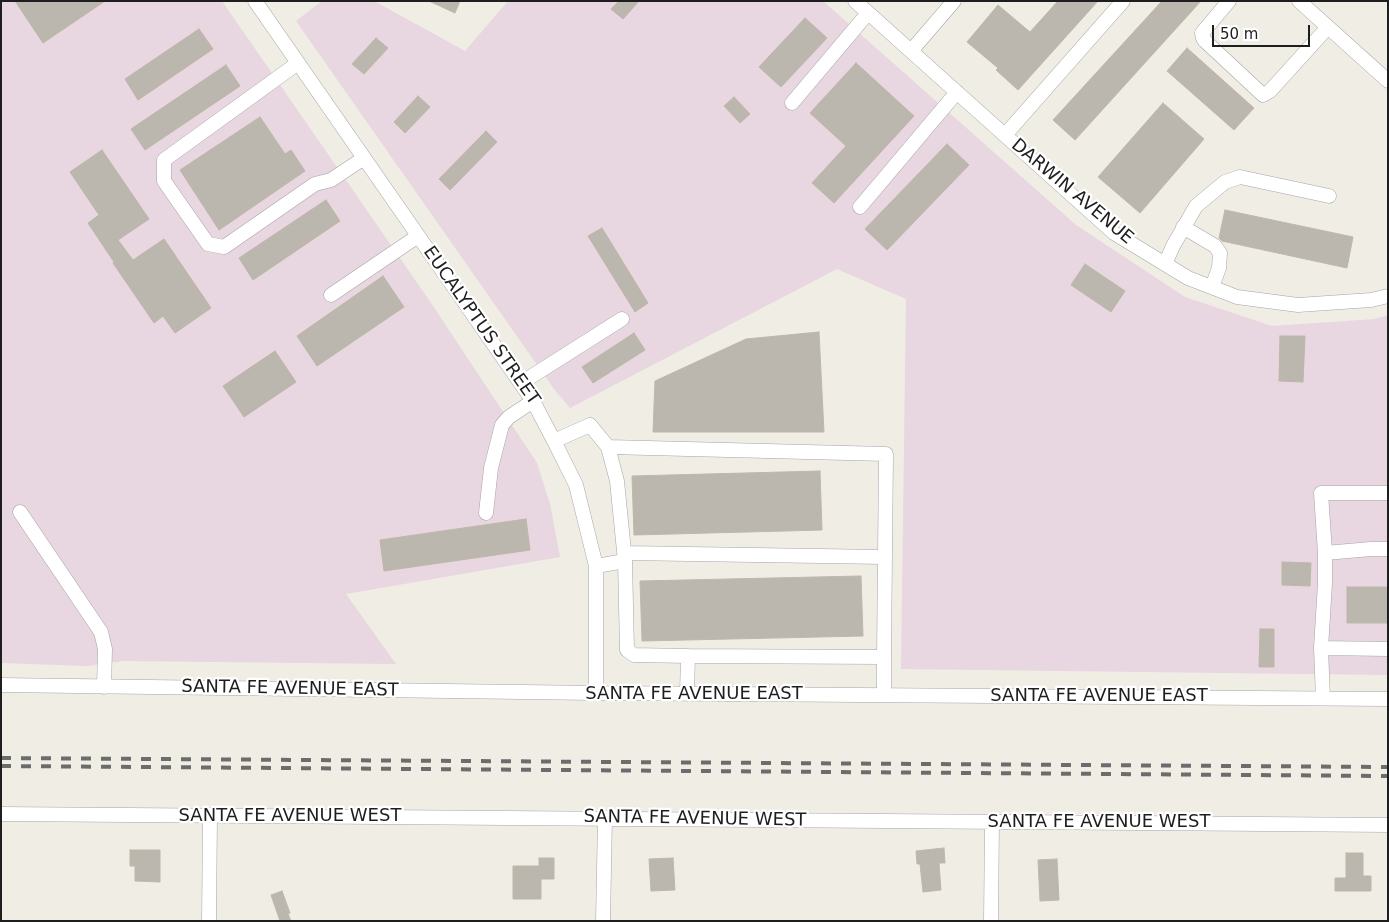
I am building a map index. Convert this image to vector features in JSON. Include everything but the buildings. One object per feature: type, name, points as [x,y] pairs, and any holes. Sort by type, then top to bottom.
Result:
[{"type":"street","name":"EUCALYPTUS STREET","points":[[255,1],[533,401],[576,485],[596,566],[596,693]]},
{"type":"street","name":"DARWIN AVENUE","points":[[855,1],[1114,232],[1188,278],[1238,297],[1298,304],[1371,300],[1388,296]]},
{"type":"street","points":[[911,51],[954,1]]},
{"type":"street","points":[[1005,135],[1123,1]]},
{"type":"street","points":[[1229,1],[1202,32],[1203,38],[1263,95],[1270,91],[1328,27]]},
{"type":"street","points":[[1299,1],[1388,81]]},
{"type":"street","points":[[792,104],[868,13]]},
{"type":"street","points":[[298,63],[164,160],[164,181],[208,244],[224,247],[316,184],[331,180],[364,158]]},
{"type":"street","points":[[860,207],[957,92]]},
{"type":"street","points":[[1165,264],[1183,227],[1196,206],[1225,182],[1240,177],[1329,196]]},
{"type":"street","points":[[1183,227],[1215,246],[1220,253],[1219,268],[1212,287]]},
{"type":"street","points":[[330,295],[418,236]]},
{"type":"street","points":[[521,383],[622,319]]},
{"type":"street","points":[[486,513],[491,468],[502,425],[509,417],[533,401]]},
{"type":"street","points":[[554,441],[590,425],[608,447],[617,481],[625,557],[627,650],[634,655],[884,658]]},
{"type":"street","points":[[608,447],[886,454],[884,695]]},
{"type":"street","points":[[1323,698],[1321,648],[1325,553],[1321,493],[1388,493]]},
{"type":"street","points":[[20,512],[101,632],[104,649],[104,687]]},
{"type":"street","points":[[1325,553],[1388,549]]},
{"type":"street","points":[[596,566],[625,557],[885,557]]},
{"type":"street","points":[[1321,648],[1388,649]]},
{"type":"street","points":[[688,656],[688,694]]},
{"type":"street","name":"SANTA FE AVENUE EAST","points":[[1,685],[688,694],[1388,698]]},
{"type":"street","name":"SANTA FE AVENUE WEST","points":[[1,814],[1388,825]]},
{"type":"street","points":[[209,921],[210,815]]},
{"type":"street","points":[[602,921],[605,818]]},
{"type":"street","points":[[991,921],[992,822]]},
{"type":"shaded area","points":[[1,1],[222,1],[431,303],[537,463],[550,504],[560,557],[346,594],[396,664],[123,661],[87,666],[1,663]]},
{"type":"shaded area","points":[[322,1],[374,1],[465,51],[508,1],[823,1],[1076,225],[1185,297],[1272,326],[1375,319],[1388,315],[1388,675],[901,669],[906,299],[837,269],[570,408],[554,389],[296,21]]},
{"type":"railway","points":[[1,758],[1388,767]]},
{"type":"railway","points":[[1,766],[1388,776]]}]
